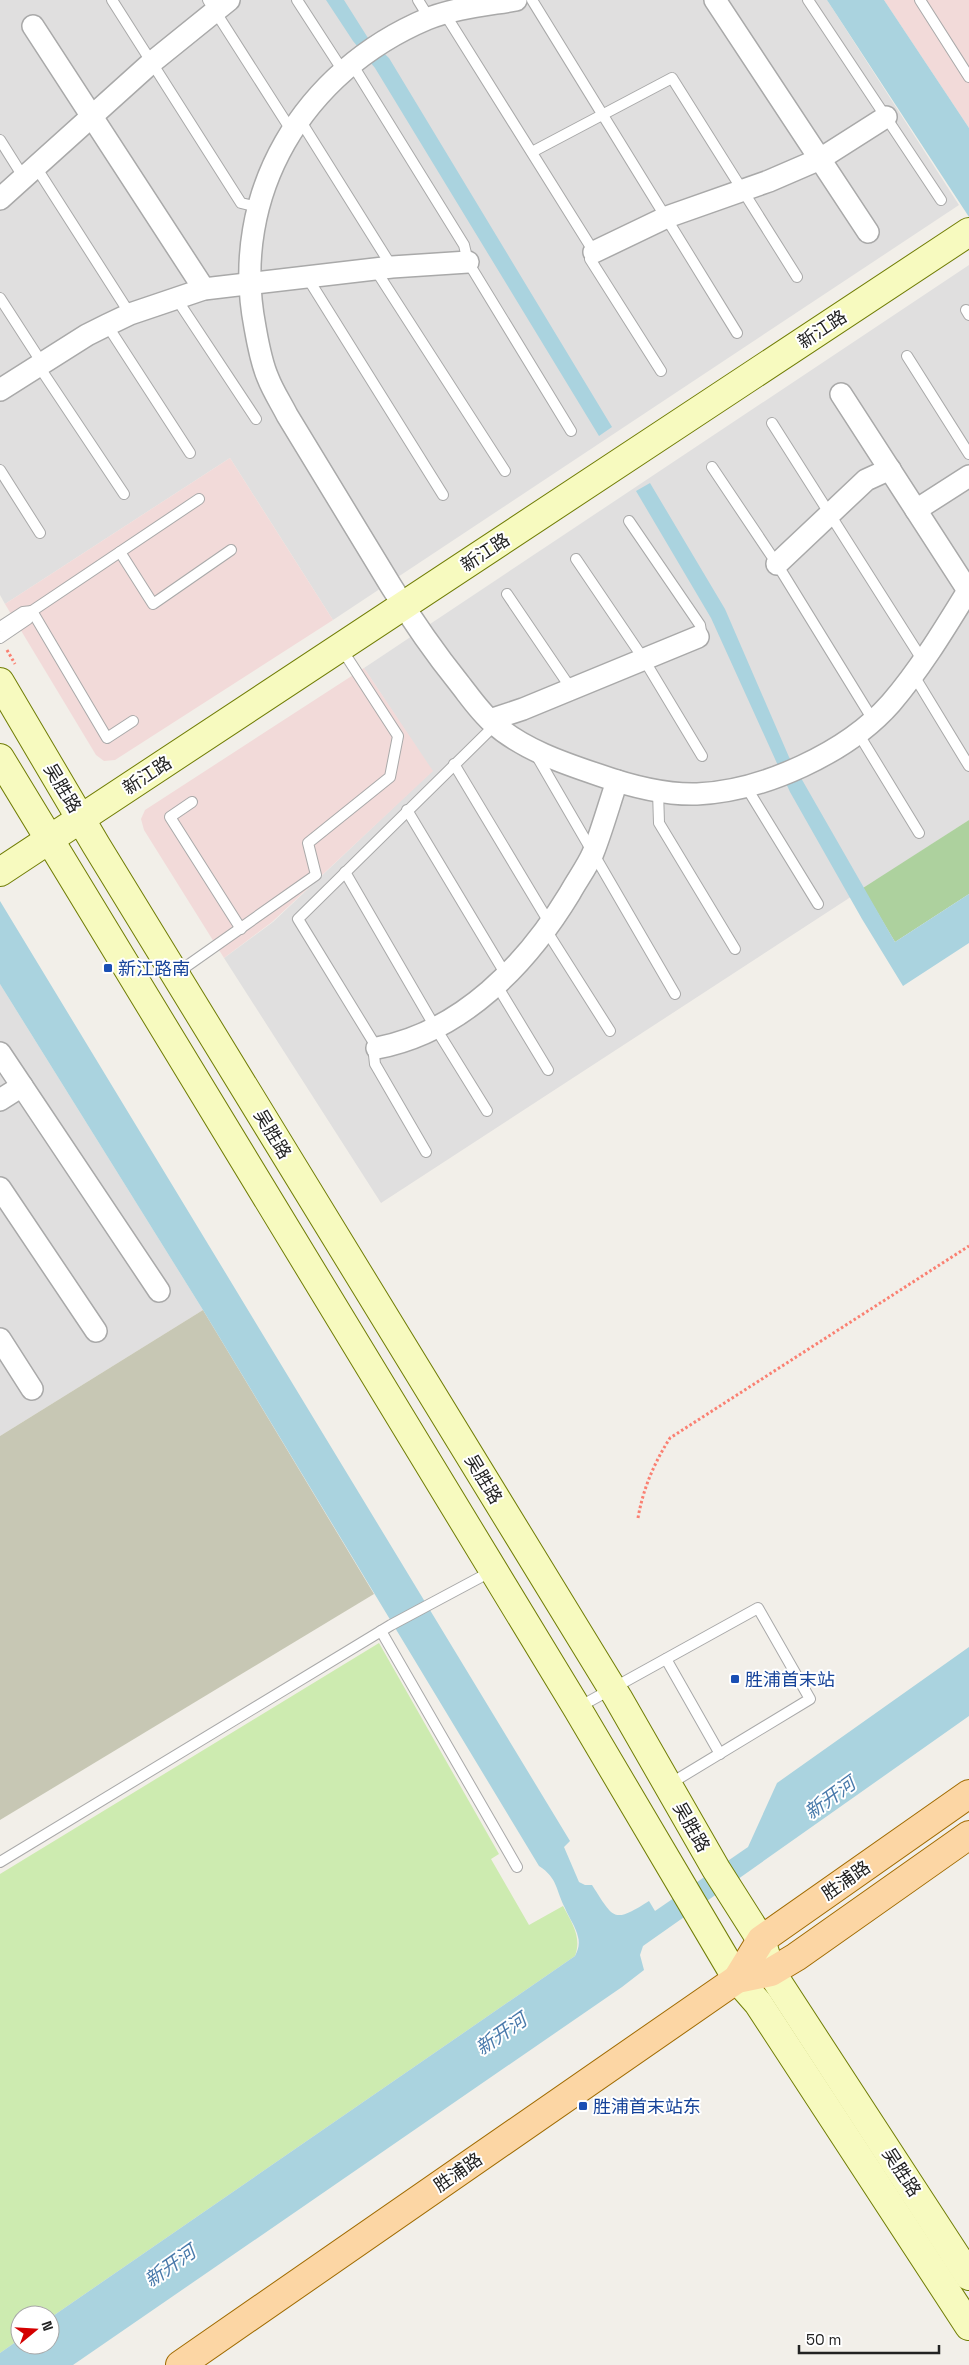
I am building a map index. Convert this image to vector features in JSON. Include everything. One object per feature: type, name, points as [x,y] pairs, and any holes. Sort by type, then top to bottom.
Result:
[{"type":"main road","name":"新江路","points":[[0,872],[969,232]]},
{"type":"main road","name":"吴胜路","points":[[0,682],[81,819],[612,1689],[721,1878],[761,1940],[771,1972],[969,2276]]},
{"type":"main road","name":"吴胜路","points":[[0,758],[492,1571],[577,1708],[737,1978],[758,2003],[969,2326]]},
{"type":"main road","points":[[15,783],[47,762]]},
{"type":"main road","points":[[80,892],[112,870]]},
{"type":"main road","name":"胜浦路","points":[[180,2365],[737,1978],[761,1940],[969,1794]]},
{"type":"main road","name":"胜浦路","points":[[737,1978],[771,1972],[811,1947],[969,1835]]},
{"type":"street","points":[[514,0],[437,16],[379,44],[350,65],[306,108],[285,140],[258,207],[250,256],[250,303],[259,349],[268,378],[287,415],[427,644],[492,723],[532,748],[569,765],[617,781],[658,791],[697,794],[745,785],[803,766],[833,751],[866,726],[890,704],[918,668],[969,590],[841,394]]},
{"type":"street","points":[[715,0],[868,232]]},
{"type":"street","points":[[0,199],[217,4]]},
{"type":"street","points":[[33,26],[204,289]]},
{"type":"street","points":[[594,252],[667,217],[820,159],[886,117]]},
{"type":"street","points":[[0,390],[106,325],[130,314],[204,289],[250,282],[384,268],[468,262]]},
{"type":"street","points":[[777,564],[866,480],[890,469]]},
{"type":"street","points":[[916,510],[969,476]]},
{"type":"street","points":[[492,723],[643,658],[698,637]]},
{"type":"street","points":[[377,1048],[400,1044],[435,1027],[474,1003],[528,953],[548,927],[592,854],[617,781]]},
{"type":"street","points":[[0,1053],[159,1291]]},
{"type":"street","points":[[0,1100],[22,1086]]},
{"type":"street","points":[[0,1188],[96,1330]]},
{"type":"street","points":[[0,1339],[32,1389]]},
{"type":"lane","points":[[112,0],[241,204],[258,207]]},
{"type":"lane","points":[[297,0],[350,65],[464,245],[468,262],[572,431]]},
{"type":"lane","points":[[418,0],[437,16],[532,152],[594,252],[590,259],[661,371]]},
{"type":"lane","points":[[532,0],[737,333]]},
{"type":"lane","points":[[808,0],[941,200]]},
{"type":"lane","points":[[920,0],[969,77]]},
{"type":"lane","points":[[217,4],[296,125],[505,471]]},
{"type":"lane","points":[[532,152],[672,78],[797,277]]},
{"type":"lane","points":[[0,140],[30,172],[130,314]]},
{"type":"lane","points":[[306,276],[443,495]]},
{"type":"lane","points":[[0,298],[124,494]]},
{"type":"lane","points":[[176,298],[256,420]]},
{"type":"lane","points":[[106,325],[190,453]]},
{"type":"lane","points":[[907,356],[969,454]]},
{"type":"lane","points":[[772,423],[830,514],[918,668],[969,766]]},
{"type":"lane","points":[[712,467],[777,564],[866,726],[919,833]]},
{"type":"lane","points":[[0,470],[40,533]]},
{"type":"lane","points":[[0,627],[23,612],[32,611],[199,499]]},
{"type":"lane","points":[[629,521],[700,625],[701,632],[698,637]]},
{"type":"lane","points":[[120,552],[153,604],[231,550]]},
{"type":"lane","points":[[576,559],[643,658],[702,756]]},
{"type":"lane","points":[[506,594],[572,690]]},
{"type":"lane","points":[[0,638],[28,619],[32,611]]},
{"type":"lane","points":[[32,611],[107,738],[133,721]]},
{"type":"lane","points":[[176,974],[316,875],[308,843],[390,777],[398,736],[340,648]]},
{"type":"lane","points":[[426,1152],[375,1064],[374,1055],[377,1048],[298,919],[454,764],[492,723]]},
{"type":"lane","points":[[532,748],[675,994]]},
{"type":"lane","points":[[454,764],[610,1031]]},
{"type":"lane","points":[[745,785],[818,904]]},
{"type":"lane","points":[[658,791],[659,823],[735,949]]},
{"type":"lane","points":[[192,802],[170,817],[241,929]]},
{"type":"lane","points":[[407,810],[501,980],[548,1070]]},
{"type":"lane","points":[[345,872],[435,1027],[488,1111]]},
{"type":"lane","points":[[0,1862],[386,1628],[492,1571]]},
{"type":"lane","points":[[577,1708],[758,1608],[810,1699],[667,1785]]},
{"type":"lane","points":[[386,1628],[517,1867]]},
{"type":"lane","points":[[666,1659],[720,1754]]},
{"type":"path","points":[[638,1518],[642,1495],[658,1456],[670,1438],[969,1246]]},
{"type":"shaded area","points":[[0,0],[827,0],[959,205],[333,620],[230,458],[5,604],[0,595]]},
{"type":"shaded area","points":[[884,0],[969,0],[969,128]]},
{"type":"shaded area","points":[[969,265],[969,820],[381,1203],[224,958],[273,922],[432,771],[364,668]]},
{"type":"shaded area","points":[[230,458],[333,620],[115,760],[104,761],[96,755],[5,604]]},
{"type":"shaded area","points":[[364,668],[433,771],[272,922],[224,958],[144,830],[141,819],[145,810]]},
{"type":"shaded area","points":[[0,984],[203,1310],[0,1436]]},
{"type":"shaded area","points":[[203,1310],[374,1594],[0,1820],[0,1436]]},
{"type":"green space","points":[[969,820],[969,894],[895,942],[863,888]]},
{"type":"green space","points":[[379,1643],[499,1854],[491,1859],[529,1925],[563,1906],[577,1936],[577,1949],[575,1956],[60,2311],[60,2305],[10,2305],[10,2346],[0,2353],[0,1874]]},
{"type":"water","points":[[326,0],[344,0],[368,38],[389,58],[612,427],[599,436],[375,68],[353,41]]},
{"type":"water","points":[[827,0],[884,0],[969,128],[969,217]]},
{"type":"water","points":[[650,483],[725,609],[789,757],[895,942],[969,894],[969,943],[903,986],[862,919],[790,792],[711,618],[636,491]]},
{"type":"water","name":"新开河","points":[[0,901],[570,1841],[564,1847],[579,1882],[585,1885],[592,1885],[610,1911],[621,1915],[649,1901],[655,1911],[748,1847],[777,1783],[969,1647],[969,1716],[643,1946],[640,1955],[644,1970],[622,1987],[73,2365],[0,2365],[0,2353],[10,2346],[10,2355],[60,2355],[60,2311],[575,1956],[579,1942],[576,1930],[550,1875],[539,1866],[203,1310],[0,984]]},
{"type":"place","name":"新江路南","points":[[108,968]]},
{"type":"place","name":"胜浦首末站","points":[[735,1679]]},
{"type":"place","name":"胜浦首末站东","points":[[583,2106]]}]
